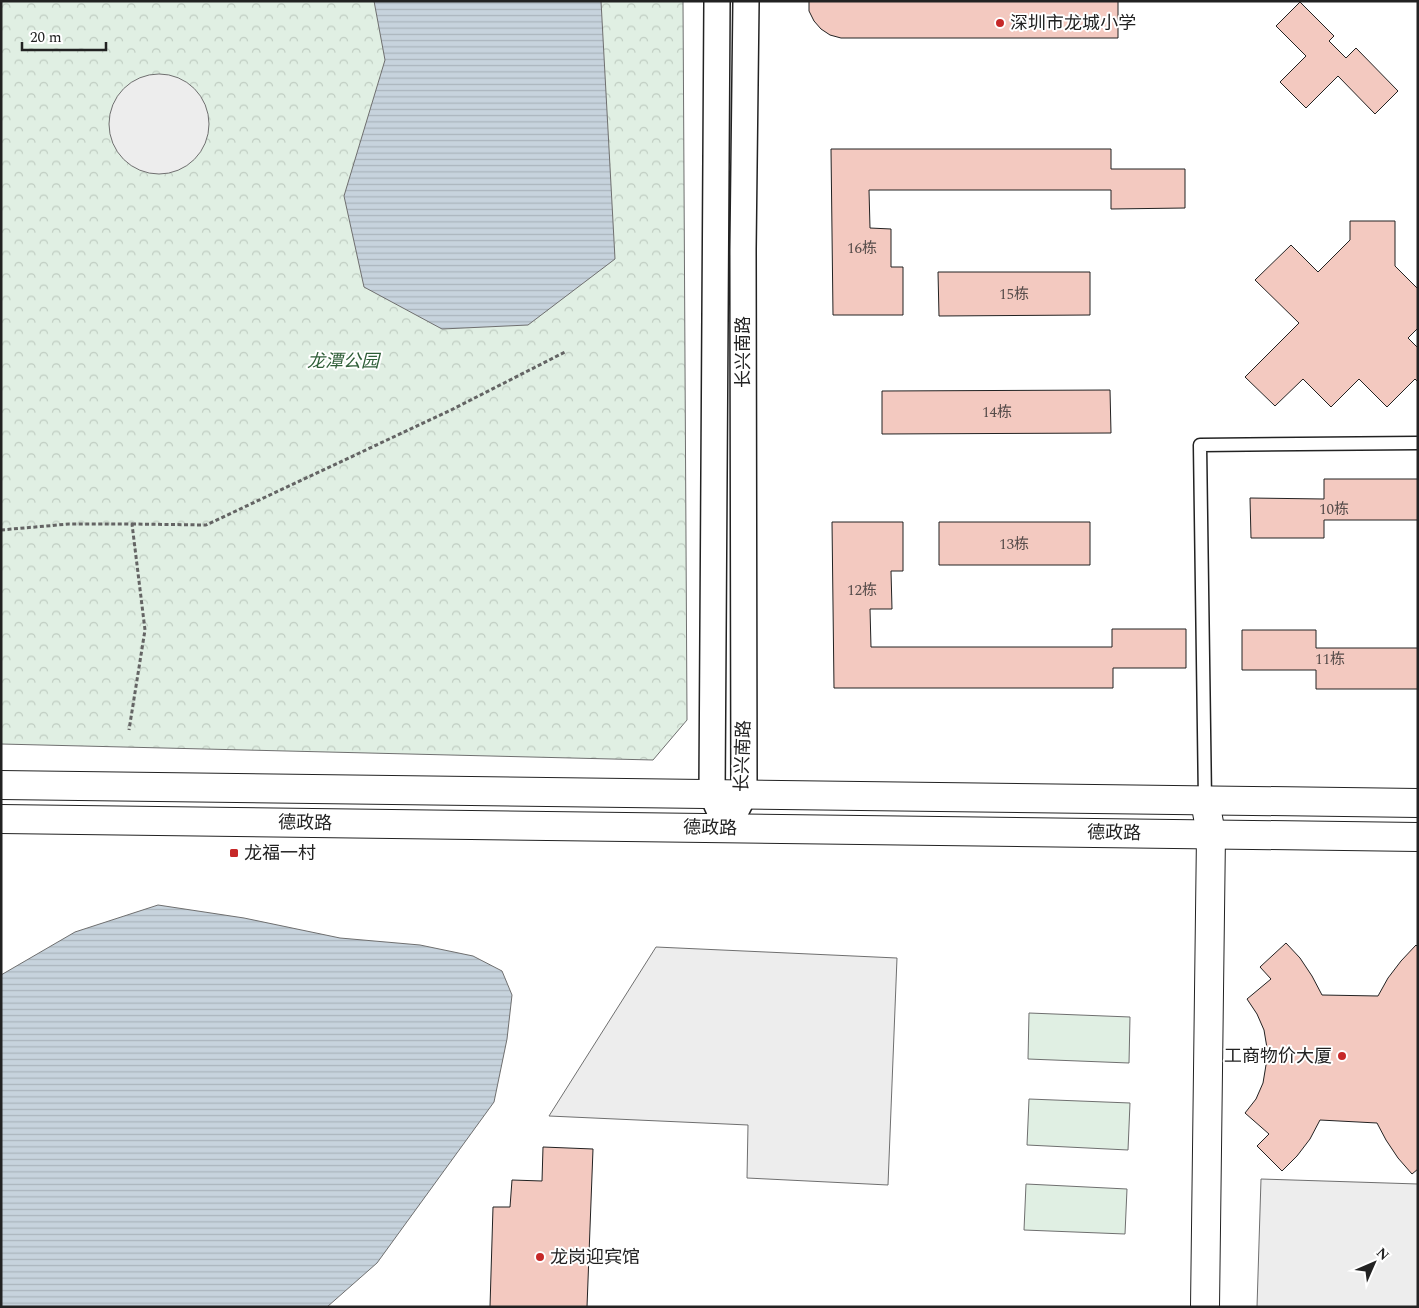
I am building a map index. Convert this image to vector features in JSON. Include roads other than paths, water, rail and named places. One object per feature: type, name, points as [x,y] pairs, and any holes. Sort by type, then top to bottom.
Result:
[{"type":"main road","name":"德政路","points":[[1,785],[1418,803]]},
{"type":"main road","points":[[1205,801],[1211,834],[1205,1307]]},
{"type":"main road","name":"德政路","points":[[1,819],[1418,837]]},
{"type":"street","name":"长兴南路","points":[[717,1],[712,794],[728,828]]},
{"type":"street","name":"长兴南路","points":[[728,828],[744,795],[743,249],[746,1]]},
{"type":"lane","points":[[1205,801],[1200,445],[1418,443]]},
{"type":"place","name":"深圳市龙城小学","points":[[1000,23]]},
{"type":"place","name":"龙福一村","points":[[234,853]]},
{"type":"place","name":"工商物价大厦","points":[[1342,1056]]},
{"type":"place","name":"龙岗迎宾馆","points":[[540,1257]]},
{"type":"park label","name":"龙潭公园","points":[[343,361]]}]
